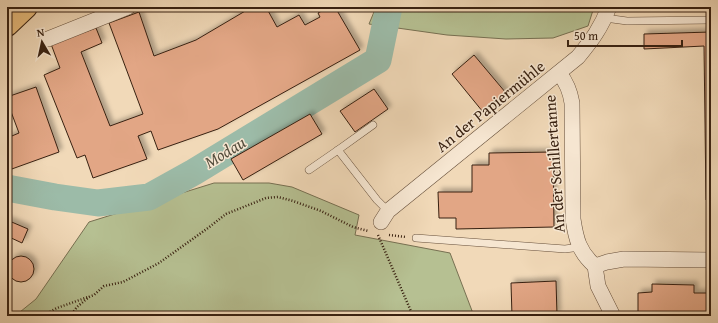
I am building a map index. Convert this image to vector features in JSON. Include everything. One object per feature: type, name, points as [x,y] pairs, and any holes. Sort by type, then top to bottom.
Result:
[{"type":"main road","points":[[7,25],[26,7]]},
{"type":"street","points":[[48,39],[128,7]]},
{"type":"street","name":"An der Papiermühle","points":[[380,221],[578,57],[591,42],[607,12]]},
{"type":"street","name":"An der Schillertanne","points":[[559,73],[570,91],[572,103],[575,234],[580,247],[588,260],[595,266]]},
{"type":"street","points":[[614,316],[598,286],[595,266],[624,259],[711,260]]},
{"type":"lane","points":[[607,12],[627,21],[711,20]]},
{"type":"lane","points":[[309,170],[373,124]]},
{"type":"lane","points":[[338,150],[377,200],[380,221]]},
{"type":"lane","points":[[416,238],[565,249],[580,247]]},
{"type":"path","points":[[70,316],[77,307],[104,286],[124,282],[159,263],[226,214],[266,198],[278,197],[293,201],[320,211],[353,227],[380,221]]},
{"type":"path","points":[[414,316],[377,233],[416,238]]},
{"type":"path","points":[[42,316],[57,308],[94,295]]},
{"type":"green space","points":[[376,7],[594,7],[588,26],[553,38],[506,39],[447,35],[369,24]]},
{"type":"green space","points":[[214,183],[269,183],[292,187],[359,215],[355,235],[450,253],[474,316],[15,316],[36,299],[89,222]]},
{"type":"building","points":[[252,7],[266,7],[277,27],[299,15],[305,25],[320,17],[318,13],[329,7],[335,7],[360,50],[218,129],[158,150],[151,131],[138,136],[147,159],[93,178],[85,155],[77,158],[44,75],[60,68],[51,44],[96,28],[102,43],[81,52],[110,126],[143,114],[109,23],[139,12],[154,56],[196,40]]},
{"type":"building","points":[[711,32],[711,200],[706,200],[704,46],[644,49],[644,34]]},
{"type":"building","points":[[474,55],[506,93],[483,112],[452,74]]},
{"type":"building","points":[[36,87],[59,152],[9,170],[7,166],[7,138],[19,133],[7,101],[7,97]]},
{"type":"building","points":[[374,89],[388,109],[355,132],[340,111]]},
{"type":"building","points":[[310,114],[322,134],[243,180],[231,159]]},
{"type":"building","points":[[553,152],[554,227],[456,229],[456,218],[439,218],[438,192],[472,192],[472,165],[489,165],[489,153]]},
{"type":"building","points":[[7,220],[28,229],[22,243],[7,236]]},
{"type":"building","points":[[21,256],[30,260],[34,269],[30,278],[21,282],[12,278],[8,269],[12,260]]},
{"type":"building","points":[[556,281],[557,315],[512,316],[511,283]]},
{"type":"building","points":[[652,284],[694,285],[694,293],[711,293],[711,316],[638,316],[638,293],[652,292]]},
{"type":"waterway","name":"Modau","points":[[7,188],[98,203],[149,197],[194,172],[378,60],[389,7]]}]
